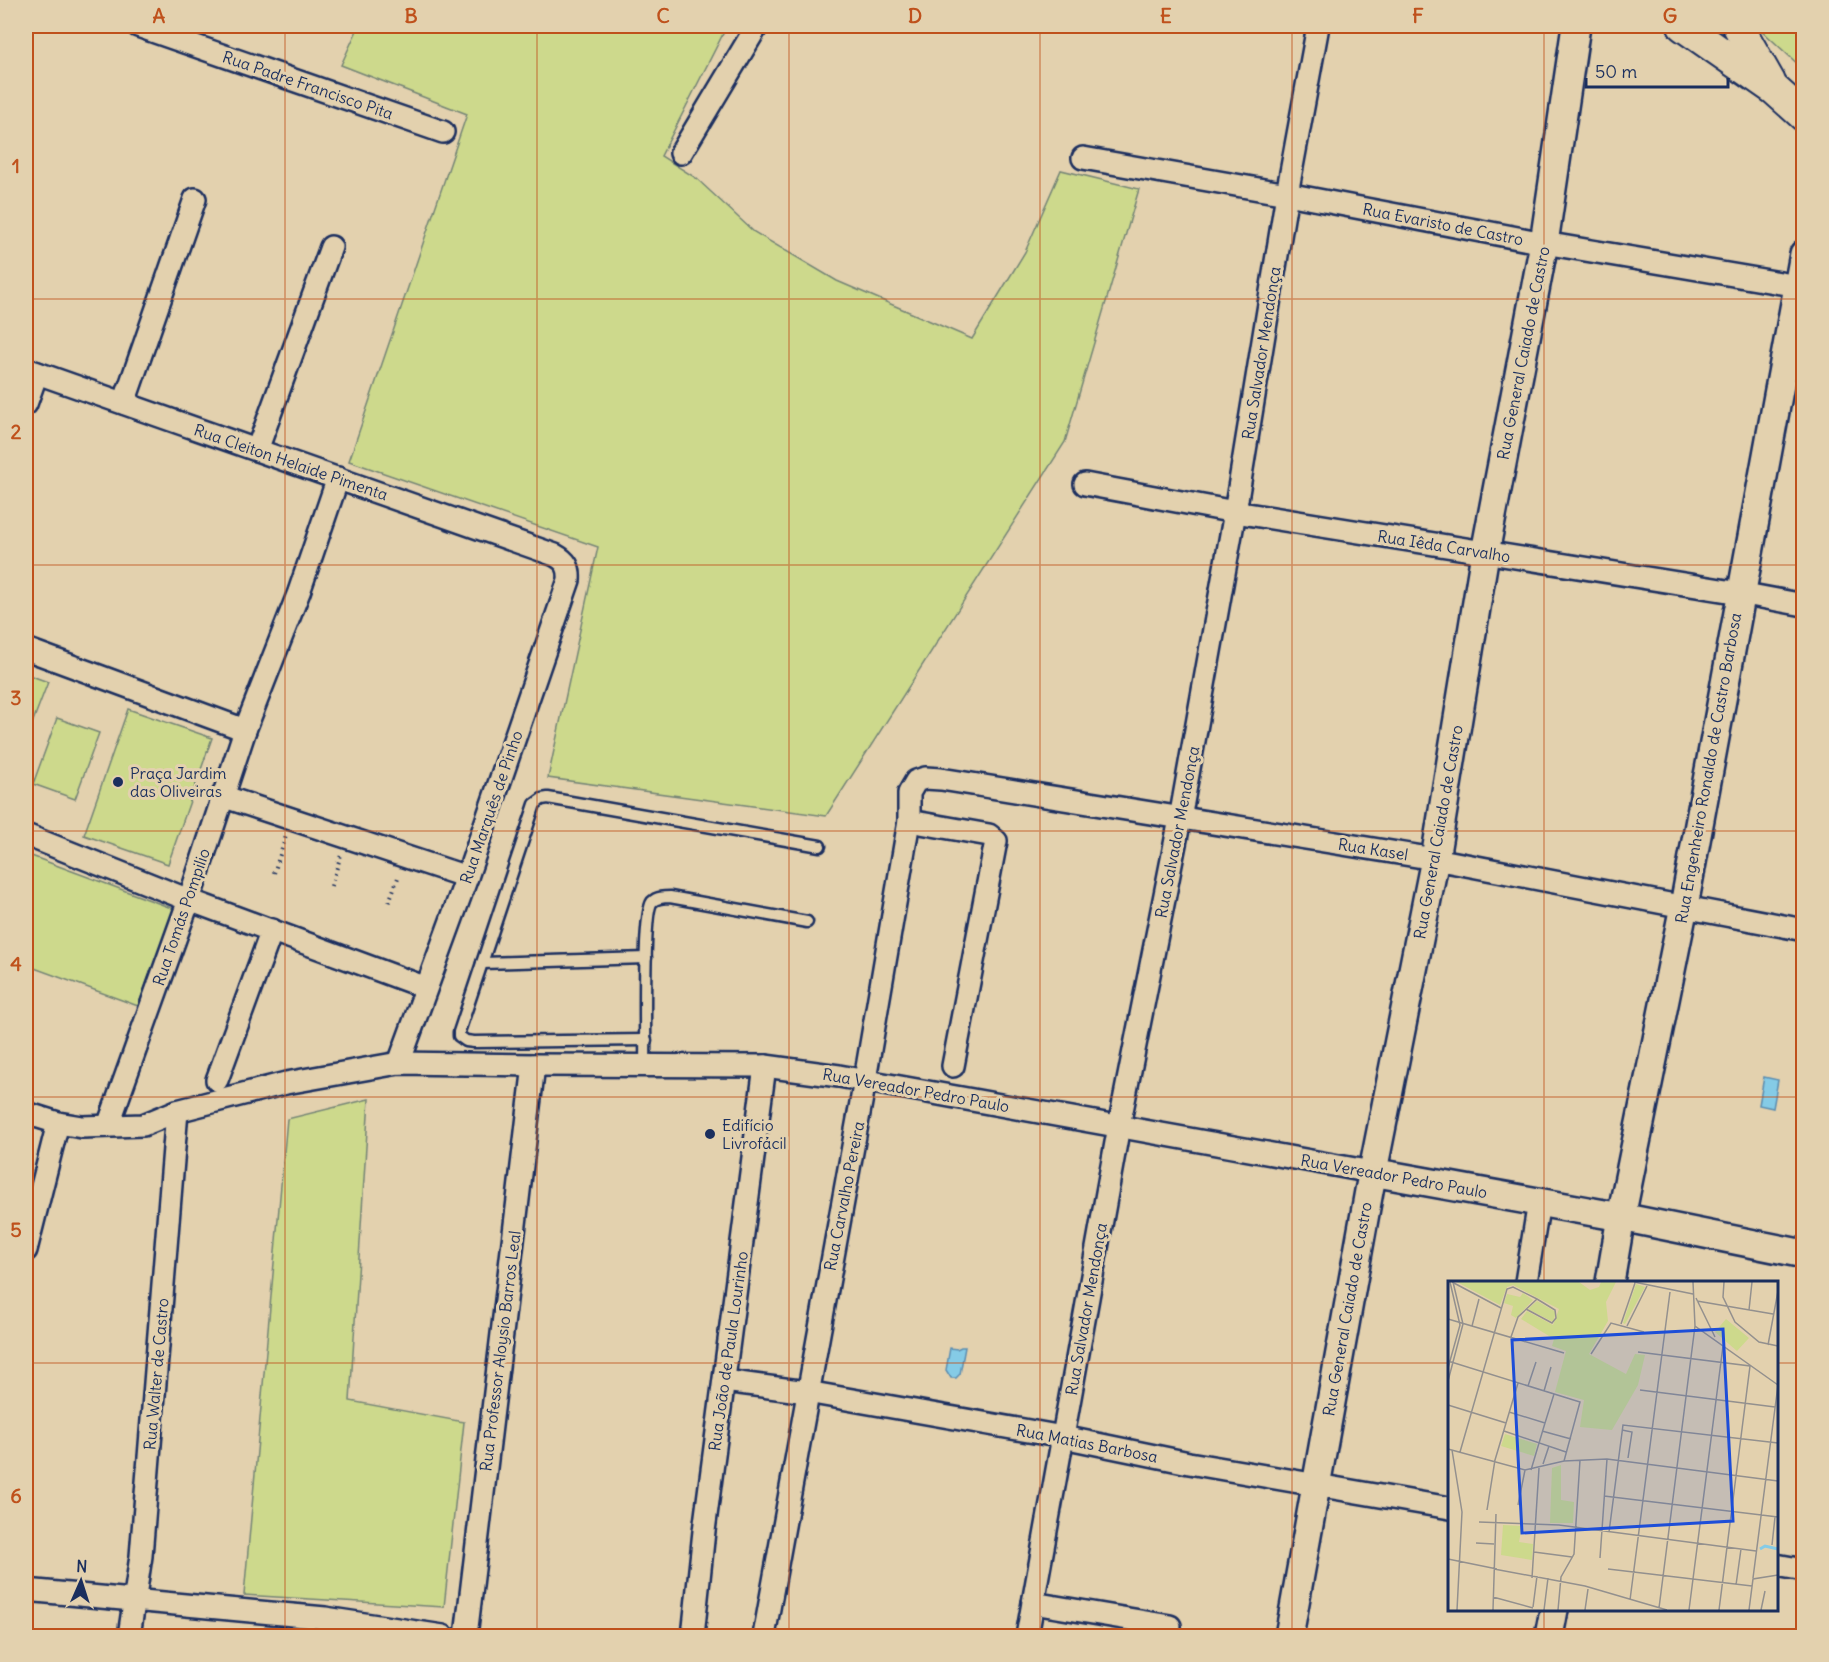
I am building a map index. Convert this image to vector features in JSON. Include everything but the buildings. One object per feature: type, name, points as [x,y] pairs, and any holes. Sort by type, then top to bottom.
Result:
[{"type":"main road","points":[[1683,26],[1774,90],[1803,116]]},
{"type":"main road","points":[[1738,26],[1774,90]]},
{"type":"street","name":"Rua Padre Francisco Pita","points":[[138,26],[443,132]]},
{"type":"street","points":[[681,153],[757,26]]},
{"type":"street","name":"Rua Salvador Mendonça","points":[[1027,1636],[1119,1126],[1180,819],[1318,26]]},
{"type":"street","name":"Rua General Caiado de Castro","points":[[1288,1636],[1372,1173],[1435,859],[1485,553],[1544,243],[1576,26]]},
{"type":"street","name":"Rua Evaristo de Castro","points":[[1083,158],[1544,243],[1801,287]]},
{"type":"street","points":[[124,403],[195,199]]},
{"type":"street","points":[[258,450],[331,247]]},
{"type":"street","name":"Rua Engenheiro Ronaldo de Castro Barbosa","points":[[1610,1281],[1684,906],[1740,593],[1801,287],[1803,254]]},
{"type":"street","points":[[26,404],[31,371]]},
{"type":"street","name":"Rua Cleiton Helaide Pimenta","points":[[31,371],[555,555]]},
{"type":"street","name":"Rua Tomás Pompilio","points":[[108,1126],[189,900],[245,730],[299,592],[338,478]]},
{"type":"street","name":"Rua Iêda Carvalho","points":[[1086,484],[1235,512],[1803,605]]},
{"type":"street","name":"Rua Marquês de Pinho","points":[[399,1063],[467,877],[569,580],[570,572],[567,563],[555,555]]},
{"type":"street","points":[[26,649],[245,730]]},
{"type":"street","name":"Rua Carvalho Pereira","points":[[764,1636],[865,1081],[909,821],[909,793],[912,784],[919,779],[941,779]]},
{"type":"street","name":"Rua Kasel","points":[[941,779],[1435,859],[1803,930]]},
{"type":"street","points":[[222,796],[467,877]]},
{"type":"street","points":[[909,821],[989,835],[996,841],[953,1066]]},
{"type":"street","points":[[26,835],[189,900],[416,984]]},
{"type":"street","points":[[217,1080],[272,930]]},
{"type":"street","name":"Rua Vereador Pedro Paulo","points":[[26,1113],[58,1123],[91,1127],[144,1125],[177,1112],[285,1083],[399,1063],[765,1065],[1539,1202],[1803,1254]]},
{"type":"street","name":"Rua Professor Aloysio Barros Leal","points":[[466,1636],[534,1065]]},
{"type":"street","name":"Rua João de Paula Lourinho","points":[[693,1636],[704,1531],[765,1065]]},
{"type":"street","name":"Rua Walter de Castro","points":[[129,1636],[142,1545],[177,1112]]},
{"type":"street","points":[[26,1250],[58,1123]]},
{"type":"street","points":[[1526,1281],[1539,1202]]},
{"type":"street","name":"Rua Matias Barbosa","points":[[724,1381],[807,1392],[1063,1437],[1189,1463],[1448,1508]]},
{"type":"street","points":[[1778,1565],[1803,1570]]},
{"type":"street","points":[[26,1590],[325,1618],[443,1636]]},
{"type":"street","points":[[1033,1603],[1170,1626]]},
{"type":"street","points":[[1549,1636],[1554,1611]]},
{"type":"lane","points":[[646,1040],[466,1041],[459,1036],[535,804],[548,798],[820,846]]},
{"type":"lane","points":[[645,1066],[646,958],[649,912],[652,902],[659,897],[670,897],[807,922]]},
{"type":"lane","points":[[482,963],[646,958]]},
{"type":"path","points":[[274,873],[292,819]]},
{"type":"path","points":[[331,886],[347,837]]},
{"type":"path","points":[[389,902],[406,857]]},
{"type":"green space","points":[[359,26],[727,26],[661,156],[696,178],[754,232],[837,281],[972,339],[1025,252],[1061,170],[1139,189],[1065,442],[826,816],[548,778],[598,547],[349,461],[467,114],[341,65]]},
{"type":"green space","points":[[1757,26],[1803,26],[1803,69]]},
{"type":"green space","points":[[26,674],[48,682],[30,729],[26,727]]},
{"type":"green space","points":[[128,709],[212,738],[168,864],[84,835]]},
{"type":"green space","points":[[57,718],[99,733],[75,799],[33,784]]},
{"type":"green space","points":[[26,854],[174,909],[138,1006],[26,965]]},
{"type":"green space","points":[[369,1099],[350,1401],[464,1422],[444,1607],[244,1595],[287,1119]]},
{"type":"water","points":[[1764,1077],[1778,1080],[1773,1108],[1759,1105]]},
{"type":"water","points":[[965,1347],[960,1374],[956,1378],[951,1378],[946,1370],[950,1348]]},
{"type":"place","name":"Praça Jardim das Oliveiras","points":[[118,782]]},
{"type":"place","name":"Edifício Livrofácil","points":[[710,1134]]}]
